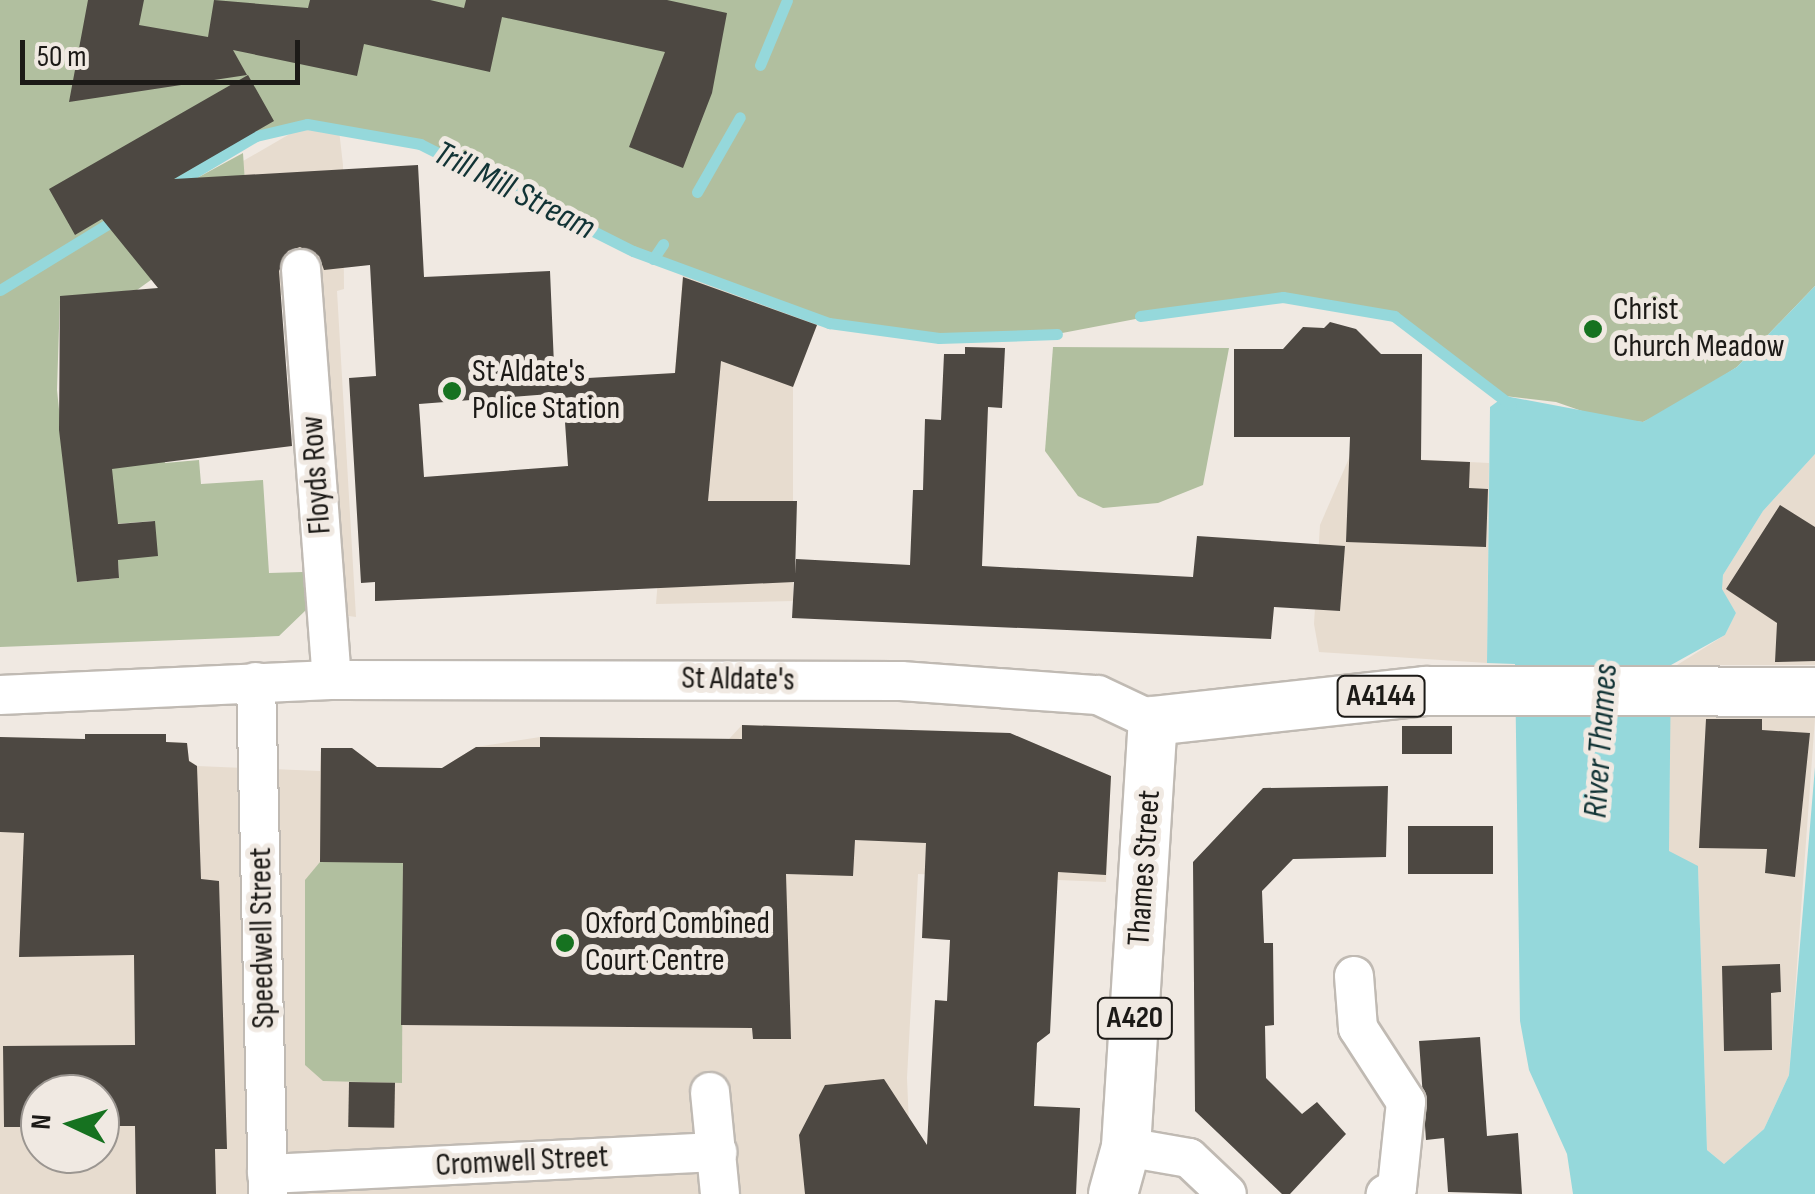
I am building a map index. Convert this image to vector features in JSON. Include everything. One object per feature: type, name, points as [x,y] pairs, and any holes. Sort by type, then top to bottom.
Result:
[{"type":"main road","name":"A4144","points":[[1153,721],[1469,690],[1815,692]]},
{"type":"main road","name":"Thames Street","points":[[1113,1194],[1126,1147],[1153,721]]},
{"type":"street","name":"Floyds Row","points":[[301,269],[332,680]]},
{"type":"street","name":"St Aldate's","points":[[0,695],[332,680],[902,681],[1098,695],[1153,721]]},
{"type":"street","name":"Speedwell Street","points":[[256,682],[268,1184]]},
{"type":"street","points":[[1354,976],[1358,1028],[1406,1102],[1397,1188],[1386,1194]]},
{"type":"street","points":[[710,1092],[720,1194]]},
{"type":"street","points":[[1126,1147],[1190,1158],[1227,1194]]},
{"type":"street","name":"Cromwell Street","points":[[268,1184],[717,1152]]},
{"type":"shaded area","points":[[307,124],[339,130],[343,165],[344,289],[337,291],[356,617],[306,610],[283,295],[255,296],[243,161]]},
{"type":"shaded area","points":[[683,271],[819,320],[793,387],[793,601],[656,604]]},
{"type":"shaded area","points":[[1815,454],[1815,665],[1677,665],[1725,635],[1736,613],[1721,589],[1723,575],[1763,511]]},
{"type":"shaded area","points":[[1350,456],[1489,463],[1487,663],[1319,652],[1314,624],[1320,525]]},
{"type":"shaded area","points":[[1670,713],[1815,718],[1789,1075],[1764,1129],[1724,1164],[1707,1150],[1698,867],[1669,852]]},
{"type":"shaded area","points":[[742,725],[1009,733],[1111,776],[1106,882],[918,874],[907,1078],[912,1194],[0,1194],[0,737],[86,744],[85,734],[166,734],[166,742],[187,743],[189,760],[197,766],[320,771],[321,748],[352,748],[377,767],[442,768],[476,747],[540,737],[729,739]]},
{"type":"green space","name":"Christ Church Meadow","points":[[0,0],[1815,0],[1815,286],[1737,367],[1677,406],[1643,422],[1605,419],[1556,402],[1505,396],[1394,316],[1321,299],[1188,309],[1057,334],[939,338],[829,323],[633,251],[420,144],[307,124],[256,136],[70,247],[243,153],[246,198],[155,277],[137,290],[60,297],[57,390],[77,582],[119,578],[118,560],[154,521],[115,524],[108,444],[162,439],[165,463],[199,460],[201,484],[263,480],[269,573],[303,572],[306,610],[279,636],[0,647]]},
{"type":"green space","points":[[1053,347],[1229,348],[1203,485],[1158,503],[1103,508],[1078,496],[1045,451]]},
{"type":"green space","points":[[403,850],[402,1083],[323,1081],[305,1065],[305,880],[320,862]]},
{"type":"water","name":"River Thames","points":[[1815,286],[1815,454],[1763,511],[1723,575],[1722,589],[1736,613],[1725,635],[1671,665],[1669,851],[1698,866],[1707,1150],[1724,1164],[1764,1129],[1789,1075],[1815,767],[1815,1194],[1573,1194],[1567,1154],[1529,1070],[1520,1021],[1515,664],[1487,663],[1490,407],[1505,396],[1643,422],[1737,367]]},
{"type":"building","points":[[88,0],[144,0],[139,25],[208,37],[214,0],[308,8],[310,0],[430,0],[464,8],[466,0],[667,0],[727,13],[712,93],[683,168],[629,147],[665,52],[502,17],[490,72],[364,44],[357,76],[233,50],[247,75],[69,102]]},
{"type":"building","points":[[248,75],[274,121],[174,179],[418,165],[424,277],[550,271],[554,365],[587,363],[588,378],[675,373],[683,277],[817,325],[793,387],[721,361],[708,501],[797,501],[795,574],[796,559],[910,565],[913,490],[923,490],[925,419],[941,420],[944,354],[965,354],[965,347],[1005,348],[1002,408],[988,407],[982,566],[1193,577],[1197,536],[1345,546],[1340,611],[1274,607],[1271,639],[792,618],[794,582],[375,601],[375,582],[361,583],[349,378],[376,376],[370,265],[324,270],[319,256],[300,247],[288,251],[279,271],[292,446],[112,469],[118,524],[155,521],[158,556],[118,560],[119,578],[77,582],[59,430],[60,296],[158,288],[102,219],[75,235],[49,189]],"holes":[[[563,393],[568,466],[424,477],[419,404]]]},
{"type":"building","points":[[1330,322],[1356,329],[1381,354],[1422,354],[1421,460],[1470,462],[1469,488],[1488,489],[1486,547],[1346,542],[1350,437],[1234,437],[1234,349],[1283,349],[1303,327],[1324,328]]},
{"type":"building","points":[[1780,505],[1815,527],[1815,661],[1775,662],[1777,623],[1726,589]]},
{"type":"building","points":[[1706,719],[1762,719],[1762,730],[1810,733],[1795,877],[1765,873],[1767,849],[1699,848]]},
{"type":"building","points":[[742,725],[1010,733],[1111,776],[1106,875],[1058,872],[1050,1033],[1037,1043],[1034,1106],[1080,1108],[1076,1194],[805,1194],[799,1135],[825,1085],[884,1079],[927,1145],[935,1000],[947,1001],[950,940],[922,938],[926,843],[855,840],[853,876],[786,874],[791,1039],[753,1039],[752,1028],[401,1025],[403,863],[320,862],[321,748],[352,748],[377,767],[442,768],[476,747],[540,747],[540,737],[742,739]]},
{"type":"building","points":[[1402,726],[1452,726],[1452,754],[1402,754]]},
{"type":"building","points":[[85,734],[166,734],[166,742],[187,743],[189,761],[197,766],[201,879],[219,881],[227,1149],[215,1149],[216,1194],[136,1194],[135,1126],[120,1126],[120,1074],[20,1074],[20,1127],[4,1127],[3,1046],[135,1045],[134,955],[19,957],[24,833],[0,832],[0,737],[85,739]]},
{"type":"building","points":[[1388,786],[1386,857],[1293,859],[1262,891],[1264,943],[1273,943],[1274,1025],[1265,1026],[1266,1078],[1302,1114],[1317,1102],[1346,1134],[1290,1194],[1282,1194],[1195,1111],[1193,862],[1263,788]]},
{"type":"building","points":[[1408,826],[1493,826],[1493,874],[1408,874]]},
{"type":"building","points":[[1780,964],[1781,992],[1771,993],[1772,1050],[1724,1051],[1722,966]]},
{"type":"building","points":[[1480,1037],[1487,1136],[1518,1133],[1522,1194],[1448,1192],[1444,1138],[1426,1140],[1419,1041]]},
{"type":"building","points":[[349,1082],[395,1083],[394,1128],[348,1127]]},
{"type":"waterway","points":[[760,65],[787,0]]},
{"type":"waterway","points":[[697,192],[740,117]]},
{"type":"waterway","name":"Trill Mill Stream","points":[[175,184],[256,136],[307,124],[420,144],[633,251],[829,323],[939,338],[1057,334]]},
{"type":"waterway","name":"Trill Mill Stream","points":[[0,290],[116,219]]},
{"type":"waterway","points":[[653,259],[663,244]]},
{"type":"waterway","name":"Trill Mill Stream","points":[[1140,316],[1283,297],[1394,316],[1511,405]]},
{"type":"place","name":"Christ Church Meadow","points":[[1593,329]]},
{"type":"place","name":"St Aldate's Police Station","points":[[452,391]]},
{"type":"place","name":"Oxford Combined Court Centre","points":[[565,943]]}]
